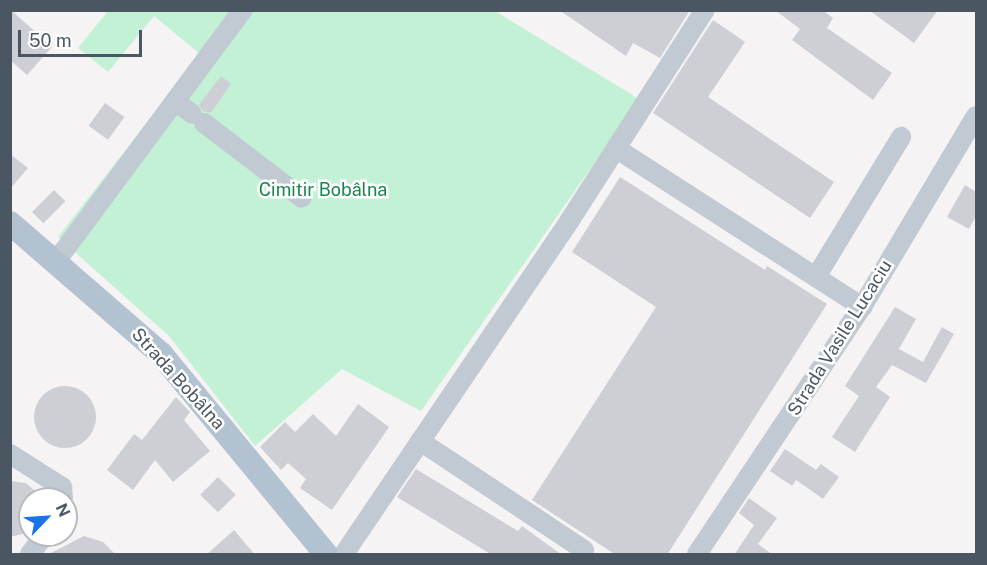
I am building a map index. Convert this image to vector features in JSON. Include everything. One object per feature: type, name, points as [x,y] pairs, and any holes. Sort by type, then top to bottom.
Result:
[{"type":"main road","name":"Strada Bobâlna","points":[[10,222],[57,260],[161,354],[327,553]]},
{"type":"street","points":[[57,260],[243,10]]},
{"type":"street","points":[[327,553],[420,441],[618,148],[705,10]]},
{"type":"street","points":[[175,101],[302,198]]},
{"type":"street","name":"Strada Vasile Lucaciu","points":[[697,555],[862,307],[976,116]]},
{"type":"street","points":[[816,277],[901,136]]},
{"type":"street","points":[[618,148],[862,307]]},
{"type":"street","points":[[420,441],[584,550]]},
{"type":"street","points":[[10,454],[62,487]]},
{"type":"green space","name":"Cimitir Bobâlna","points":[[108,11],[495,11],[639,99],[421,411],[342,369],[255,446],[170,337],[58,237],[200,54],[154,16],[108,72],[78,48]]},
{"type":"building","points":[[11,10],[52,47],[27,75],[10,60]]},
{"type":"building","points":[[559,10],[690,10],[660,58],[633,43],[626,56]]},
{"type":"building","points":[[775,10],[822,10],[833,18],[827,28],[892,73],[873,100],[792,40],[800,29]]},
{"type":"building","points":[[869,10],[938,10],[914,43]]},
{"type":"building","points":[[713,20],[745,42],[708,97],[834,182],[810,218],[653,113]]},
{"type":"building","points":[[221,76],[231,84],[211,113],[203,111],[199,105]]},
{"type":"building","points":[[105,103],[124,117],[108,140],[89,126]]},
{"type":"building","points":[[10,154],[28,168],[10,189]]},
{"type":"building","points":[[620,177],[765,270],[767,266],[827,304],[667,555],[616,555],[532,500],[656,307],[572,252]]},
{"type":"building","points":[[965,185],[976,192],[976,216],[969,229],[947,217]]},
{"type":"building","points":[[54,190],[65,201],[43,223],[32,212]]},
{"type":"building","points":[[895,307],[916,319],[899,349],[923,362],[942,327],[954,334],[926,383],[892,365],[876,387],[890,397],[855,452],[832,437],[859,396],[845,386]]},
{"type":"building","points":[[65,386],[82,391],[87,395],[91,400],[96,417],[91,434],[87,439],[82,443],[65,448],[48,443],[43,439],[39,434],[34,417],[39,400],[43,395],[48,391]]},
{"type":"building","points":[[176,397],[190,412],[184,420],[210,451],[173,482],[155,460],[133,490],[107,470],[134,434],[142,440]]},
{"type":"building","points":[[358,404],[389,427],[332,510],[300,488],[306,479],[288,463],[281,470],[260,447],[285,422],[295,432],[313,414],[336,436]]},
{"type":"building","points":[[785,449],[816,470],[821,464],[839,477],[823,499],[796,480],[792,486],[770,471]]},
{"type":"building","points":[[416,469],[518,531],[522,526],[562,555],[492,555],[397,497]]},
{"type":"building","points":[[218,477],[236,495],[218,512],[200,495]]},
{"type":"building","points":[[10,481],[26,483],[30,487],[18,487],[18,535],[10,537]]},
{"type":"building","points":[[749,498],[777,518],[758,544],[773,555],[734,555],[754,525],[739,513]]},
{"type":"building","points":[[234,530],[255,555],[206,555]]},
{"type":"building","points":[[84,536],[103,542],[116,555],[47,555],[63,547],[78,547],[78,539]]}]
